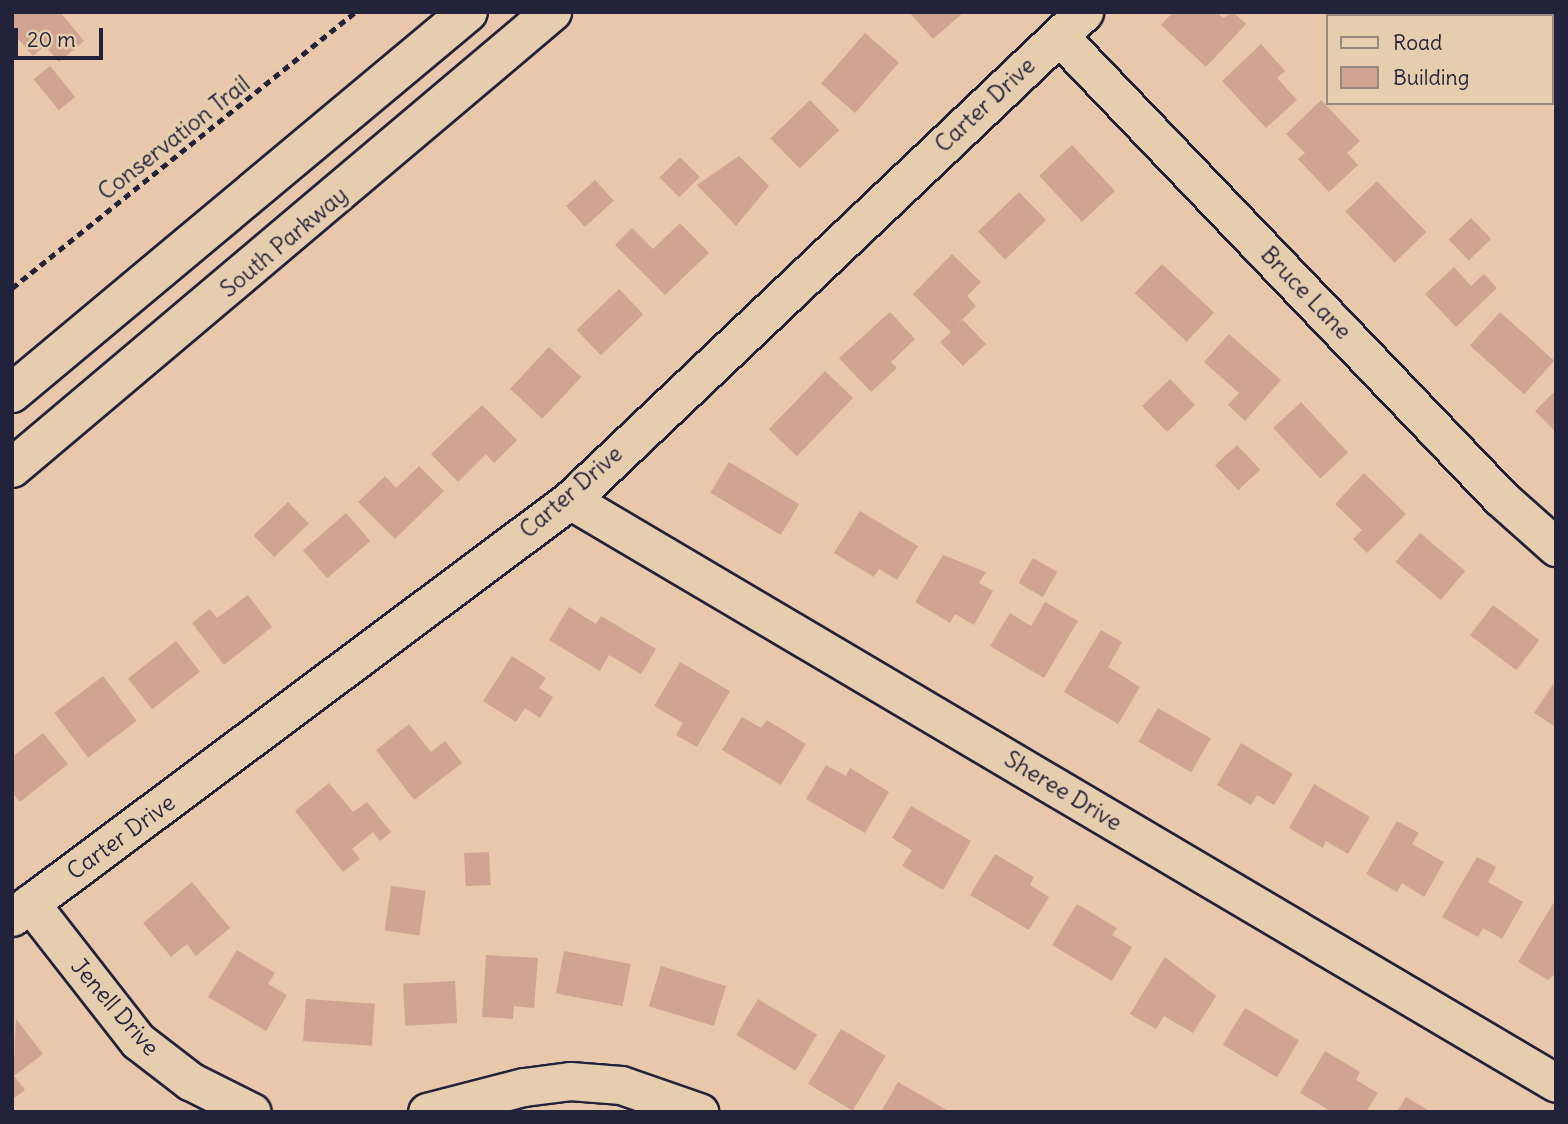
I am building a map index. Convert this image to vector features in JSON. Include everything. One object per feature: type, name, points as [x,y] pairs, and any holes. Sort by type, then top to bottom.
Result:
[{"type":"main road","points":[[12,393],[468,12]]},
{"type":"main road","name":"South Parkway","points":[[12,468],[552,12]]},
{"type":"street","name":"Carter Drive","points":[[21,910],[570,500],[1071,24]]},
{"type":"street","name":"Bruce Lane","points":[[1071,24],[1501,498],[1556,547]]},
{"type":"street","name":"Sheree Drive","points":[[570,500],[1556,1083]]},
{"type":"street","name":"Jenell Drive","points":[[21,910],[138,1041],[190,1081],[252,1112]]},
{"type":"street","points":[[427,1112],[524,1087],[570,1081],[621,1085],[699,1112]]},
{"type":"path","name":"Conservation Trail","points":[[12,288],[355,12]]},
{"type":"building","points":[[12,12],[60,12],[84,41],[59,62],[45,46],[33,56],[12,32]]},
{"type":"building","points":[[909,12],[964,12],[933,39]]},
{"type":"building","points":[[1173,12],[1217,12],[1223,18],[1233,12],[1246,24],[1206,67],[1161,25]]},
{"type":"building","points":[[1496,12],[1539,12],[1538,14]]},
{"type":"building","points":[[865,33],[899,63],[855,113],[821,84]]},
{"type":"building","points":[[1261,44],[1285,71],[1277,78],[1297,100],[1266,128],[1222,81]]},
{"type":"building","points":[[50,66],[75,97],[59,110],[34,79]]},
{"type":"building","points":[[810,100],[839,130],[800,168],[770,138]]},
{"type":"building","points":[[1321,100],[1360,141],[1347,153],[1358,165],[1329,192],[1298,159],[1305,153],[1286,134]]},
{"type":"building","points":[[1072,145],[1115,191],[1082,222],[1039,176]]},
{"type":"building","points":[[739,156],[769,186],[736,226],[697,185]]},
{"type":"building","points":[[680,157],[700,177],[679,197],[659,178]]},
{"type":"building","points":[[595,180],[614,201],[585,227],[566,206]]},
{"type":"building","points":[[1377,181],[1426,232],[1395,263],[1345,212]]},
{"type":"building","points":[[1019,192],[1046,220],[1005,260],[978,232]]},
{"type":"building","points":[[1471,218],[1491,239],[1469,260],[1449,240]]},
{"type":"building","points":[[680,223],[709,253],[665,295],[615,245],[632,228],[653,249]]},
{"type":"building","points":[[952,254],[981,282],[967,296],[976,306],[956,326],[963,320],[986,344],[963,366],[940,342],[951,332],[913,294]]},
{"type":"building","points":[[1162,264],[1214,312],[1187,342],[1135,293]]},
{"type":"building","points":[[1454,267],[1471,286],[1484,274],[1497,288],[1456,327],[1425,294]]},
{"type":"building","points":[[619,289],[643,314],[601,355],[577,330]]},
{"type":"building","points":[[890,312],[915,339],[891,362],[897,368],[871,392],[839,358]]},
{"type":"building","points":[[1500,312],[1554,361],[1524,394],[1470,345]]},
{"type":"building","points":[[1229,334],[1281,380],[1245,421],[1228,405],[1239,393],[1204,362]]},
{"type":"building","points":[[549,347],[581,377],[542,419],[510,389]]},
{"type":"building","points":[[825,371],[853,398],[797,456],[769,429]]},
{"type":"building","points":[[1170,379],[1195,405],[1167,432],[1142,406]]},
{"type":"building","points":[[1556,390],[1556,432],[1535,411]]},
{"type":"building","points":[[1301,402],[1348,452],[1320,478],[1273,428]]},
{"type":"building","points":[[482,405],[517,440],[494,463],[486,454],[458,482],[431,454]]},
{"type":"building","points":[[1237,445],[1260,470],[1238,490],[1215,465]]},
{"type":"building","points":[[729,462],[799,504],[781,535],[710,493]]},
{"type":"building","points":[[419,466],[444,491],[395,539],[358,502],[385,476],[396,488]]},
{"type":"building","points":[[1364,473],[1406,514],[1367,553],[1353,539],[1362,530],[1335,504]]},
{"type":"building","points":[[288,502],[309,524],[274,557],[253,535]]},
{"type":"building","points":[[860,511],[918,546],[897,580],[879,569],[874,577],[834,553]]},
{"type":"building","points":[[346,513],[370,541],[327,578],[303,550]]},
{"type":"building","points":[[1420,533],[1465,571],[1441,600],[1396,562]]},
{"type":"building","points":[[943,555],[986,572],[979,583],[993,591],[974,625],[955,614],[950,623],[915,602]]},
{"type":"building","points":[[1033,558],[1057,572],[1043,597],[1018,583]]},
{"type":"building","points":[[248,595],[272,627],[224,665],[192,623],[210,609],[217,618]]},
{"type":"building","points":[[1045,602],[1078,621],[1044,678],[990,646],[1010,613],[1031,626]]},
{"type":"building","points":[[1493,605],[1539,640],[1516,670],[1470,635]]},
{"type":"building","points":[[569,607],[596,624],[601,616],[656,649],[641,674],[609,655],[600,671],[549,640]]},
{"type":"building","points":[[1101,630],[1122,642],[1108,667],[1140,687],[1118,724],[1064,692]]},
{"type":"building","points":[[176,641],[200,672],[152,709],[128,679]]},
{"type":"building","points":[[512,656],[546,678],[539,688],[553,697],[540,718],[525,708],[516,722],[483,701]]},
{"type":"building","points":[[680,662],[730,691],[697,747],[676,735],[683,723],[654,706]]},
{"type":"building","points":[[103,676],[137,721],[88,757],[54,713]]},
{"type":"building","points":[[1556,680],[1556,727],[1534,713]]},
{"type":"building","points":[[1158,708],[1211,738],[1191,772],[1138,742]]},
{"type":"building","points":[[742,717],[761,728],[767,720],[806,744],[781,785],[722,750]]},
{"type":"building","points":[[409,724],[431,752],[445,741],[462,763],[414,800],[376,750]]},
{"type":"building","points":[[43,733],[68,764],[20,802],[12,792],[12,757]]},
{"type":"building","points":[[1241,743],[1293,774],[1274,805],[1257,795],[1251,805],[1217,785]]},
{"type":"building","points":[[826,765],[846,776],[850,768],[889,792],[865,833],[806,799]]},
{"type":"building","points":[[329,783],[353,812],[367,802],[391,832],[380,841],[373,832],[352,849],[360,859],[343,872],[295,811]]},
{"type":"building","points":[[1314,784],[1370,817],[1348,854],[1326,841],[1323,848],[1289,828]]},
{"type":"building","points":[[911,806],[971,841],[943,890],[902,866],[912,850],[892,838]]},
{"type":"building","points":[[1397,821],[1419,833],[1412,844],[1444,862],[1424,897],[1402,883],[1397,892],[1366,874]]},
{"type":"building","points":[[489,852],[491,885],[466,886],[464,853]]},
{"type":"building","points":[[995,854],[1034,877],[1030,885],[1049,897],[1029,930],[970,895]]},
{"type":"building","points":[[1477,857],[1496,867],[1488,882],[1523,902],[1502,939],[1483,928],[1478,937],[1442,917]]},
{"type":"building","points":[[192,882],[230,928],[196,956],[187,944],[171,957],[143,923]]},
{"type":"building","points":[[391,886],[426,891],[419,935],[385,931]]},
{"type":"building","points":[[1556,899],[1556,973],[1548,980],[1518,962]]},
{"type":"building","points":[[1077,904],[1117,928],[1112,935],[1132,947],[1112,981],[1052,945]]},
{"type":"building","points":[[237,950],[275,973],[268,984],[287,995],[266,1031],[208,997]]},
{"type":"building","points":[[564,951],[631,964],[623,1006],[556,993]]},
{"type":"building","points":[[486,955],[538,958],[534,1008],[514,1006],[513,1019],[482,1017]]},
{"type":"building","points":[[1165,957],[1216,996],[1193,1033],[1164,1016],[1156,1029],[1130,1014]]},
{"type":"building","points":[[661,966],[726,986],[714,1026],[649,1006]]},
{"type":"building","points":[[455,981],[457,1023],[405,1026],[403,984]]},
{"type":"building","points":[[306,999],[375,1004],[372,1046],[303,1041]]},
{"type":"building","points":[[758,999],[817,1035],[796,1071],[736,1035]]},
{"type":"building","points":[[1245,1008],[1299,1040],[1277,1077],[1223,1045]]},
{"type":"building","points":[[16,1019],[43,1054],[14,1076],[25,1090],[12,1100]]},
{"type":"building","points":[[841,1029],[886,1056],[853,1111],[808,1084]]},
{"type":"building","points":[[1325,1051],[1360,1072],[1356,1080],[1378,1093],[1366,1112],[1332,1112],[1300,1093]]},
{"type":"building","points":[[898,1082],[950,1112],[881,1112]]},
{"type":"building","points":[[1406,1097],[1431,1112],[1397,1112]]}]
